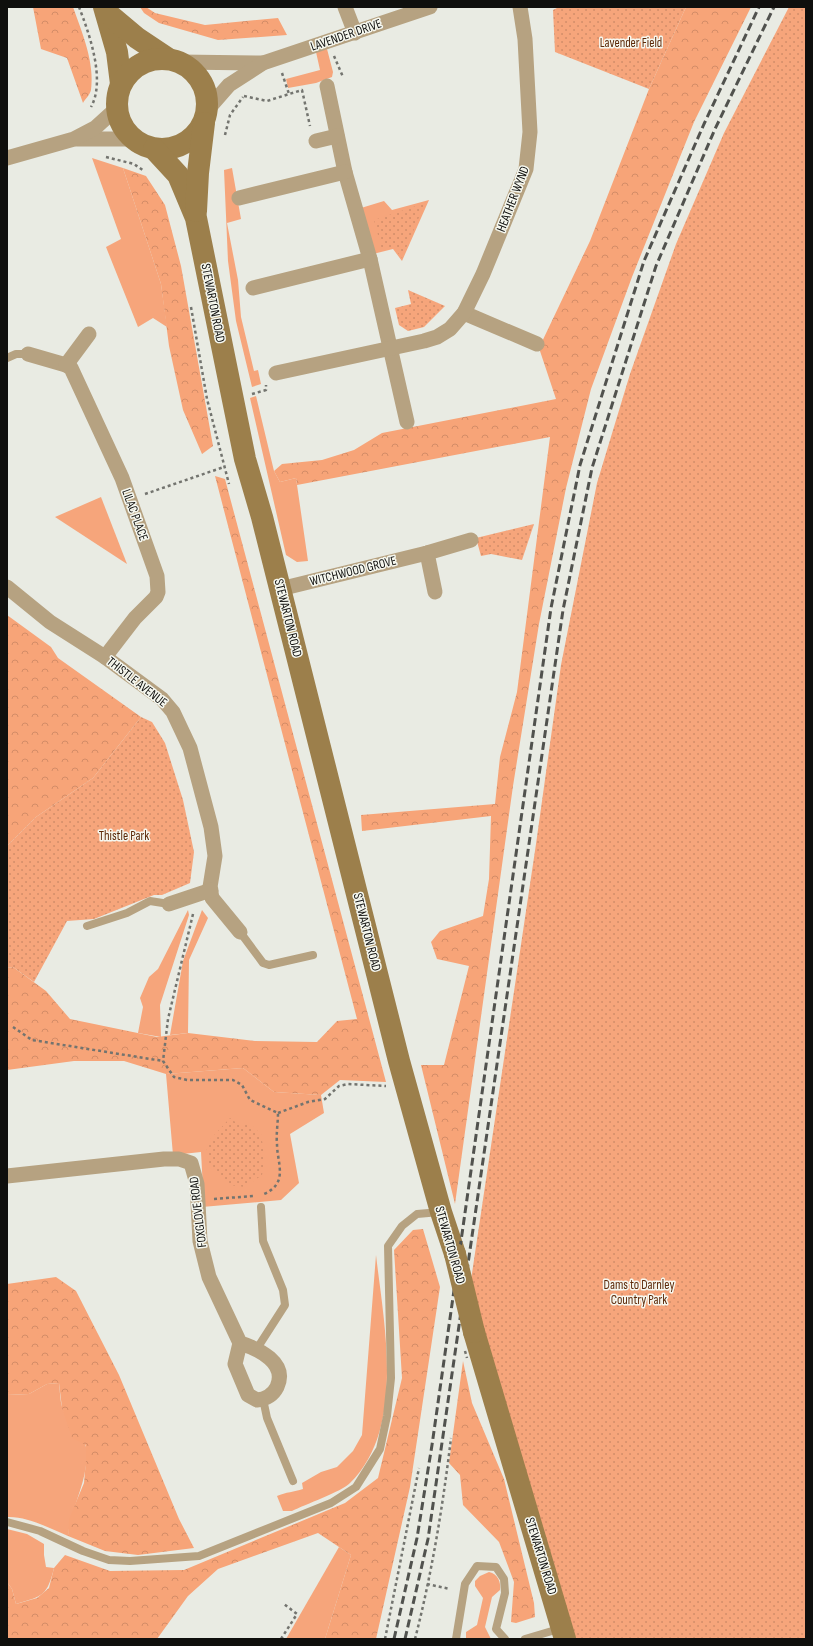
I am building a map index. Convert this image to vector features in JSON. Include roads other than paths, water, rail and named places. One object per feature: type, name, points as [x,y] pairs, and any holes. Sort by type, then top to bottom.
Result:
[{"type":"main road","name":"STEWARTON ROAD","points":[[105,10],[137,38],[173,60],[193,69],[202,80],[207,94],[206,116],[198,173],[196,218]]},
{"type":"main road","name":"STEWARTON ROAD","points":[[105,10],[117,52],[121,84],[117,108],[120,120],[127,133],[140,143],[154,149],[170,149],[184,144],[206,116]]},
{"type":"main road","points":[[121,84],[128,74],[139,65],[152,59],[173,60]]},
{"type":"main road","name":"STEWARTON ROAD","points":[[154,149],[178,175],[196,218],[245,459],[262,517],[401,1067],[441,1212],[455,1254],[474,1332],[564,1633]]},
{"type":"street","points":[[345,7],[355,33]]},
{"type":"street","name":"LAVENDER DRIVE","points":[[206,116],[229,85],[269,61],[430,7]]},
{"type":"street","name":"HEATHER WYND","points":[[276,373],[437,337],[450,329],[464,313],[483,274],[526,169],[530,132],[525,39],[520,7]]},
{"type":"street","name":"LAVENDER DRIVE","points":[[173,60],[269,61]]},
{"type":"street","points":[[327,86],[345,172],[370,259],[407,422]]},
{"type":"street","points":[[7,158],[74,140],[95,128],[117,108]]},
{"type":"street","points":[[316,141],[337,136]]},
{"type":"street","points":[[74,140],[135,140]]},
{"type":"street","points":[[240,198],[345,172]]},
{"type":"street","points":[[253,288],[370,259]]},
{"type":"street","points":[[464,313],[537,344]]},
{"type":"street","points":[[28,354],[66,365],[89,334]]},
{"type":"street","name":"LILAC PLACE","points":[[66,365],[71,368],[81,388],[122,478],[157,576],[158,592],[156,597],[135,618],[105,658]]},
{"type":"street","name":"WITCHWOOD GROVE","points":[[280,589],[427,553],[471,540]]},
{"type":"street","points":[[427,553],[434,592]]},
{"type":"street","name":"THISTLE AVENUE","points":[[7,587],[50,622],[105,658],[162,699],[173,712],[190,748],[211,827],[215,856],[211,890]]},
{"type":"street","points":[[169,904],[194,897],[211,890],[212,898],[240,932]]},
{"type":"street","name":"FOXGLOVE ROAD","points":[[7,1176],[179,1159],[191,1163],[197,1184],[199,1199],[200,1241],[209,1277],[240,1343]]},
{"type":"street","points":[[240,1343],[256,1350],[274,1362],[280,1369],[279,1382],[275,1391],[263,1399],[257,1400],[248,1395],[235,1364],[240,1343]]},
{"type":"lane","points":[[7,358],[16,354],[28,354]]},
{"type":"lane","points":[[86,926],[127,913],[150,901],[169,904]]},
{"type":"lane","points":[[240,932],[263,963],[269,965],[313,955]]},
{"type":"lane","points":[[256,1350],[285,1305],[283,1290],[263,1241],[261,1207]]},
{"type":"lane","points":[[7,1522],[40,1531],[83,1551],[109,1560],[130,1561],[199,1556],[331,1503],[356,1487],[380,1449],[387,1416],[391,1378],[388,1246],[402,1226],[417,1214],[441,1212]]},
{"type":"lane","points":[[263,1399],[267,1418],[293,1481]]},
{"type":"lane","points":[[456,1639],[465,1584],[477,1566],[496,1567],[504,1579],[505,1592],[496,1629],[505,1639]]},
{"type":"lane","points":[[525,1639],[564,1633]]},
{"type":"railway","points":[[394,1639],[417,1538],[432,1445],[551,608],[580,465],[644,261],[704,124],[759,7]]},
{"type":"railway","points":[[405,1639],[428,1539],[563,610],[592,468],[656,266],[715,129],[774,7]]},
{"type":"park label","name":"Lavender Field","points":[[631,43]]},
{"type":"park label","name":"Thistle Park","points":[[124,836]]},
{"type":"park label","name":"Dams to Darnley Country Park","points":[[639,1292]]}]
